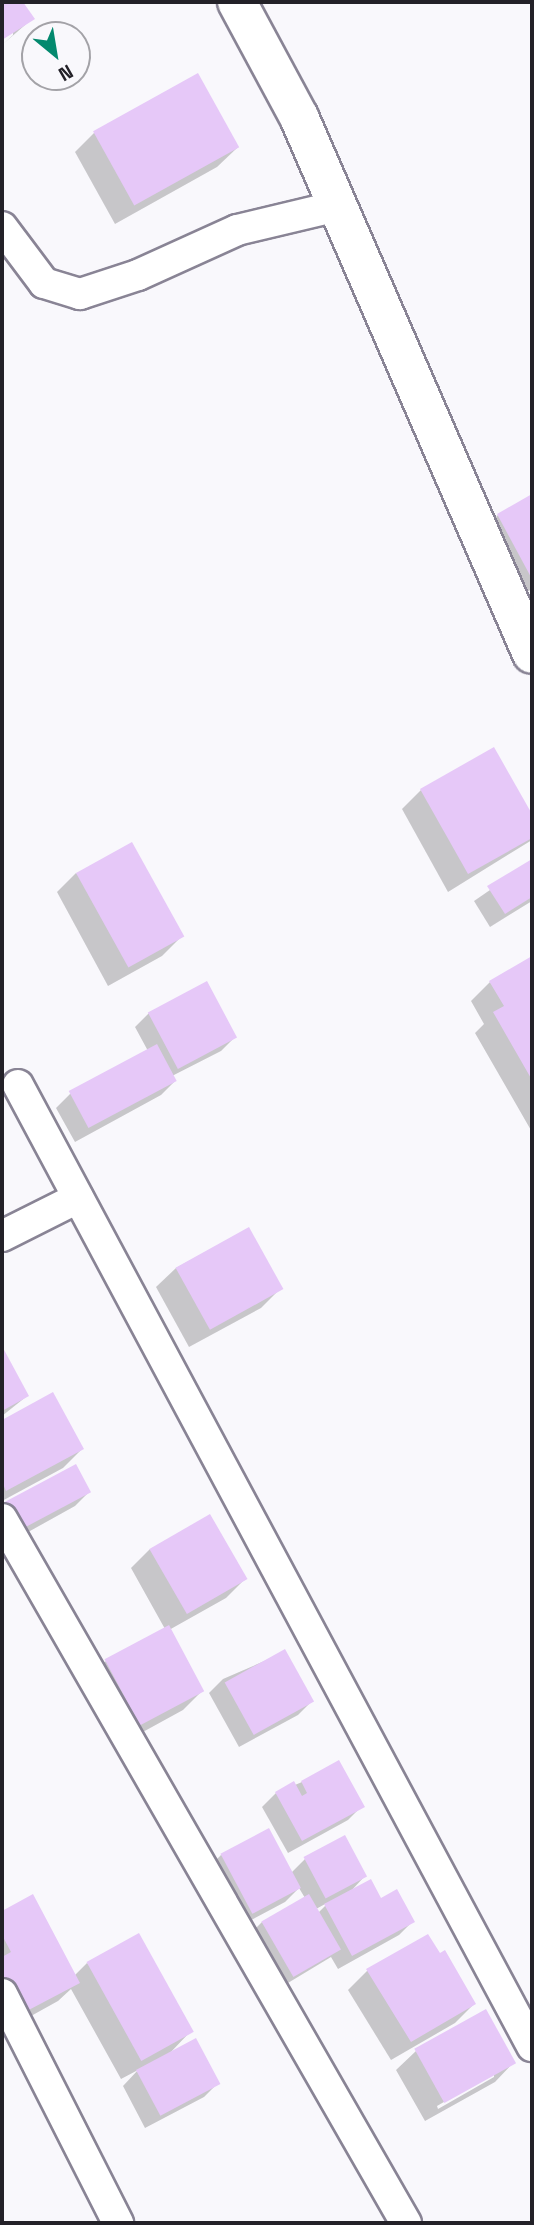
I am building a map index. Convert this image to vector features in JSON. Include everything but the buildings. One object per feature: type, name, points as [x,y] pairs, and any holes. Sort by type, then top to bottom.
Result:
[{"type":"street","points":[[237,2],[299,117],[532,654]]},
{"type":"street","points":[[2,227],[44,283],[80,294],[138,275],[237,230],[338,206]]},
{"type":"street","points":[[18,1085],[532,2046]]},
{"type":"street","points":[[2,1236],[78,1198]]},
{"type":"street","points":[[2,1520],[406,2223]]},
{"type":"street","points":[[2,1994],[118,2223]]}]
